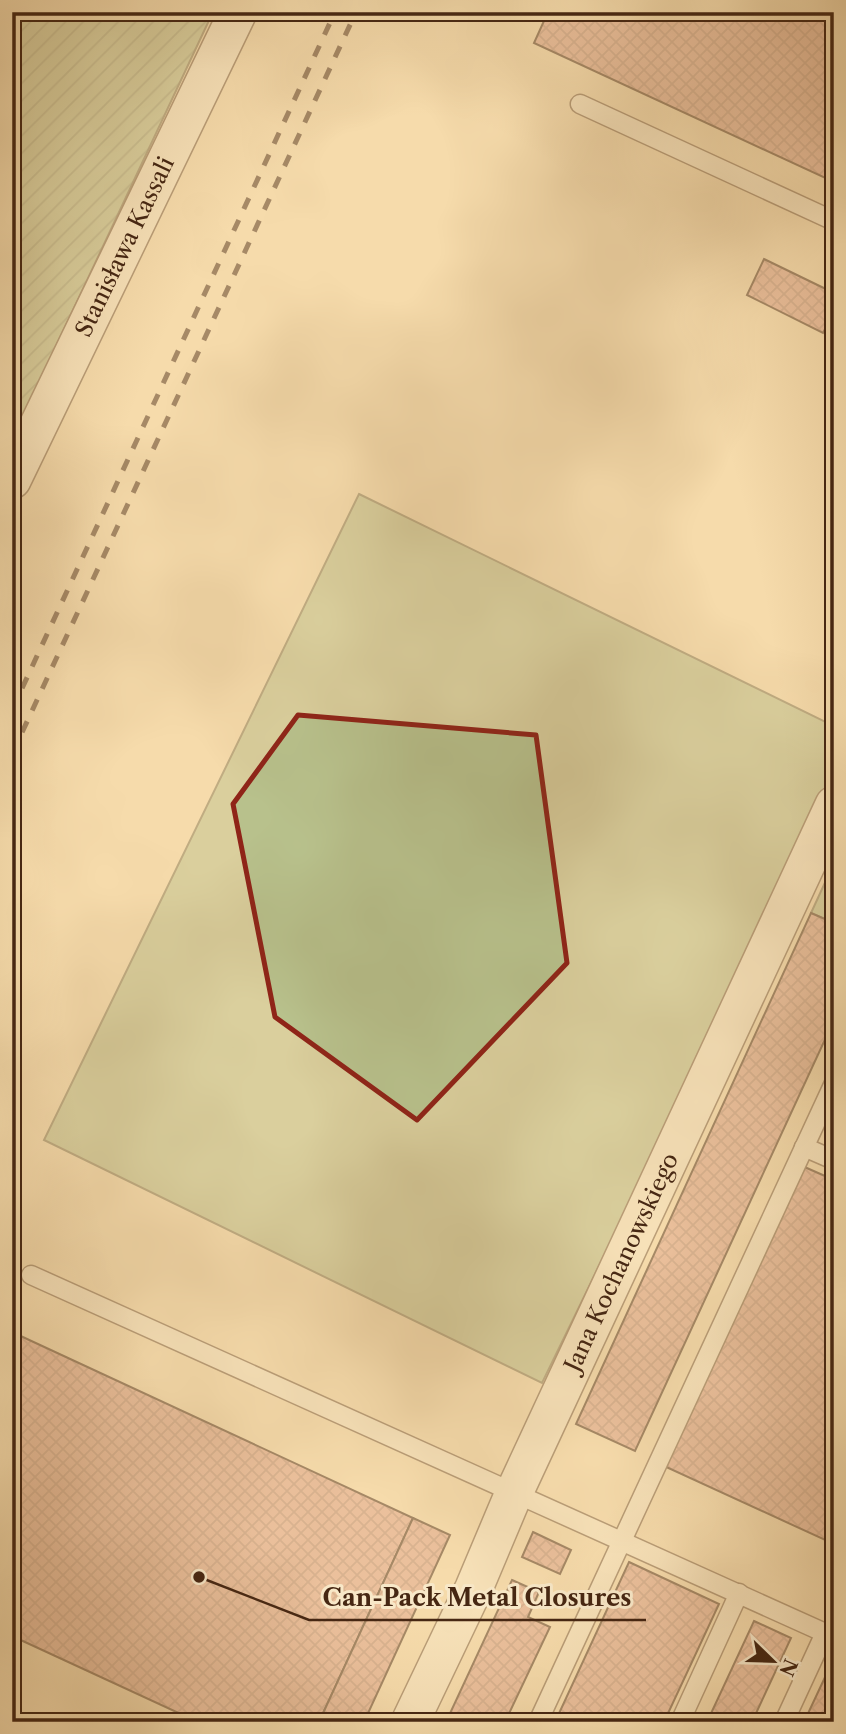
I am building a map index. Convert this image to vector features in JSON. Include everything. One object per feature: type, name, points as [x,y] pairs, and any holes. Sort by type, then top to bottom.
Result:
[{"type":"street","name":"Stanisława Kassali","points":[[12,480],[238,12]]},
{"type":"street","name":"Jana Kochanowskiego","points":[[410,1722],[834,805]]},
{"type":"lane","points":[[580,104],[834,221]]},
{"type":"lane","points":[[538,1722],[834,1083]]},
{"type":"lane","points":[[804,1147],[834,1160]]},
{"type":"lane","points":[[31,1275],[829,1635],[784,1722]]},
{"type":"lane","points":[[680,1722],[739,1593]]},
{"type":"highlighted area","points":[[298,715],[536,735],[567,963],[417,1120],[275,1017],[233,804]]},
{"type":"green space","points":[[12,12],[213,12],[12,440]]},
{"type":"green space","points":[[359,494],[834,726],[834,784],[542,1383],[44,1140]]},
{"type":"green space","points":[[834,863],[834,923],[811,913]]},
{"type":"building","points":[[548,12],[834,14],[834,182],[534,43]]},
{"type":"building","points":[[764,259],[834,293],[834,312],[823,333],[747,295]]},
{"type":"building","points":[[811,913],[834,923],[834,1020],[635,1451],[576,1424]]},
{"type":"building","points":[[834,1096],[834,1133],[819,1127]]},
{"type":"building","points":[[800,1165],[834,1180],[834,1544],[664,1466]]},
{"type":"building","points":[[12,1332],[413,1518],[319,1722],[198,1722],[12,1636]]},
{"type":"building","points":[[413,1518],[450,1535],[364,1722],[319,1722]]},
{"type":"building","points":[[533,1532],[571,1550],[560,1574],[522,1557]]},
{"type":"building","points":[[629,1562],[719,1604],[664,1722],[555,1722]]},
{"type":"building","points":[[512,1580],[539,1592],[528,1617],[550,1627],[505,1722],[446,1722]]},
{"type":"building","points":[[754,1621],[791,1638],[752,1722],[707,1722]]},
{"type":"building","points":[[834,1658],[834,1722],[804,1722]]},
{"type":"railway","points":[[12,710],[335,12]]},
{"type":"railway","points":[[12,754],[356,12]]},
{"type":"place","name":"Can-Pack Metal Closures","points":[[199,1577]]}]
